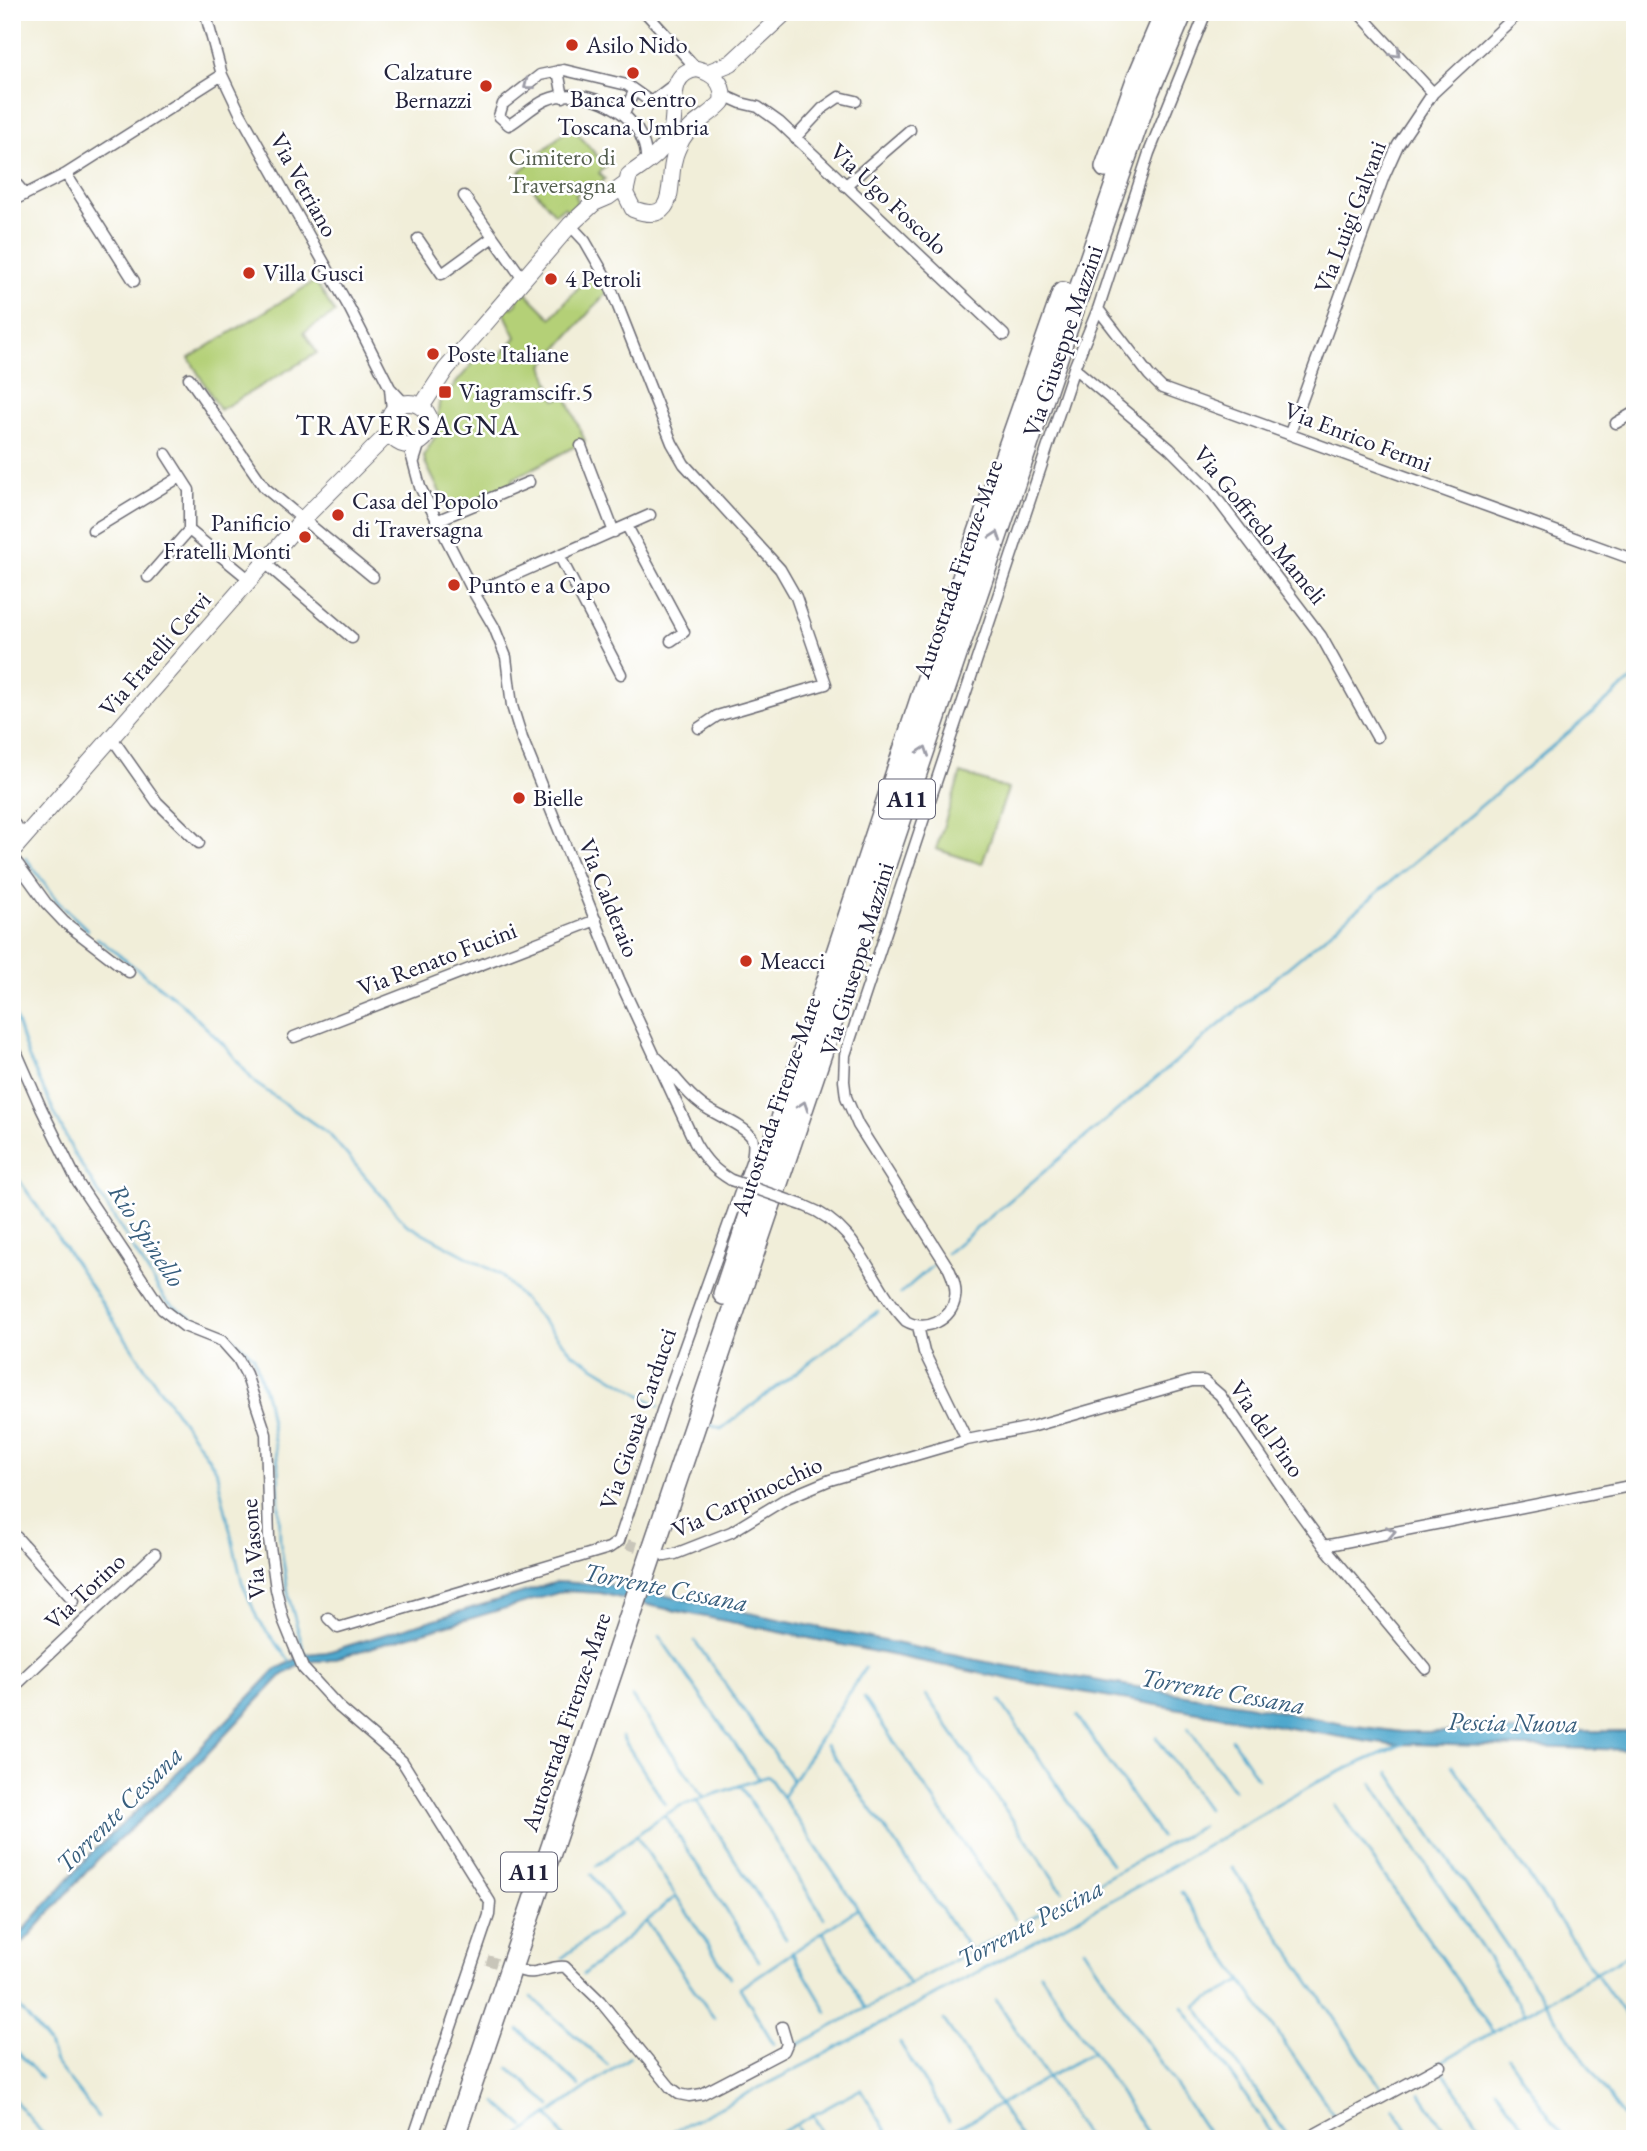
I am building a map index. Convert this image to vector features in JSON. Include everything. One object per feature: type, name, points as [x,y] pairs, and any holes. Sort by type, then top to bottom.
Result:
[{"type":"highway","name":"Autostrada Firenze-Mare","points":[[453,2139],[930,672],[1119,129],[1166,12]]},
{"type":"highway","name":"Autostrada Firenze-Mare","points":[[439,2139],[629,1597],[1147,92],[1182,12]]},
{"type":"street","name":"Via Vetriano","points":[[205,12],[222,75],[240,113],[383,371],[398,407]]},
{"type":"street","points":[[645,12],[680,48],[704,83],[695,124],[683,138],[673,159],[672,190],[668,202],[658,210],[642,212],[634,209],[625,193],[629,175],[647,164],[663,148],[671,133],[675,112],[704,83],[786,12]]},
{"type":"street","name":"Via Giuseppe Mazzini","points":[[918,1326],[933,1324],[946,1317],[954,1304],[954,1283],[946,1263],[858,1125],[846,1097],[845,1055],[1074,368],[1098,309],[1149,153],[1206,12]]},
{"type":"street","points":[[1358,12],[1433,93]]},
{"type":"street","name":"Via Luigi Galvani","points":[[1290,433],[1384,176],[1398,145],[1433,93],[1520,12]]},
{"type":"street","points":[[624,114],[634,91],[627,85],[564,70],[540,75],[503,104],[499,116],[509,125],[546,100],[563,97],[586,98],[624,114],[643,141],[647,164]]},
{"type":"street","points":[[558,71],[563,97]]},
{"type":"street","points":[[12,201],[66,174],[222,75]]},
{"type":"street","name":"Via Ugo Foscolo","points":[[634,91],[651,102],[704,83],[741,103],[758,107],[795,138],[1004,335]]},
{"type":"street","points":[[795,138],[823,108],[839,97],[856,101]]},
{"type":"street","points":[[845,186],[910,130]]},
{"type":"street","points":[[66,174],[134,281]]},
{"type":"street","points":[[12,179],[25,194]]},
{"type":"street","points":[[425,411],[398,407],[387,421],[406,445],[428,433],[425,411],[446,369],[570,225],[594,202],[608,197],[625,184]]},
{"type":"street","points":[[464,196],[523,279]]},
{"type":"street","points":[[608,197],[628,201]]},
{"type":"street","points":[[570,225],[585,241],[608,281],[671,443],[684,464],[780,569],[796,597],[826,684],[718,716],[699,728]]},
{"type":"street","points":[[418,239],[442,274],[493,237]]},
{"type":"street","name":"Via Enrico Fermi","points":[[1098,309],[1162,388],[1635,560]]},
{"type":"street","name":"Via Goffredo Mameli","points":[[1074,368],[1170,449],[1208,488],[1321,636],[1377,737]]},
{"type":"street","points":[[188,378],[265,488],[373,578]]},
{"type":"street","points":[[1616,423],[1635,411]]},
{"type":"street","name":"Via Calderaio","points":[[406,445],[420,487],[436,521],[494,626],[506,657],[512,706],[522,738],[622,988],[705,1160],[731,1180],[824,1214],[845,1231],[902,1316],[918,1326]]},
{"type":"street","name":"Via Fratelli Cervi","points":[[12,854],[302,520],[376,447],[406,445]]},
{"type":"street","points":[[581,446],[614,532]]},
{"type":"street","points":[[148,577],[189,530],[189,490],[166,454]]},
{"type":"street","points":[[93,530],[180,477]]},
{"type":"street","points":[[436,521],[529,482]]},
{"type":"street","points":[[474,593],[650,515]]},
{"type":"street","points":[[627,526],[684,632],[671,640]]},
{"type":"street","points":[[189,530],[250,580]]},
{"type":"street","points":[[559,555],[621,674]]},
{"type":"street","points":[[265,563],[352,638]]},
{"type":"street","name":"Via Fratelli Cervi","points":[[111,738],[157,802],[199,844]]},
{"type":"street","points":[[12,822],[26,836]]},
{"type":"street","points":[[12,854],[46,903],[64,922],[129,972]]},
{"type":"street","name":"Via Renato Fucini","points":[[294,1037],[596,920]]},
{"type":"street","name":"Via Vasone","points":[[12,1042],[70,1169],[162,1309],[184,1326],[222,1341],[238,1359],[246,1374],[266,1434],[269,1539],[276,1589],[283,1619],[303,1668],[339,1707],[402,1761],[489,1899],[490,1911],[413,2139]]},
{"type":"street","name":"Via Giosuè Carducci","points":[[328,1618],[338,1628],[623,1543],[666,1399],[752,1159],[754,1145],[749,1134],[703,1107],[689,1095],[674,1074],[657,1058]]},
{"type":"street","points":[[918,1326],[924,1352],[967,1440]]},
{"type":"street","name":"Via del Pino","points":[[967,1440],[1031,1427],[1192,1381],[1204,1381],[1220,1395],[1324,1546]]},
{"type":"street","name":"Via Carpinocchio","points":[[664,1556],[731,1532],[801,1490],[967,1440]]},
{"type":"street","points":[[1426,1669],[1324,1546],[1635,1485]]},
{"type":"street","points":[[12,1532],[74,1601]]},
{"type":"street","name":"Via Torino","points":[[12,1689],[155,1554]]},
{"type":"street","points":[[474,1955],[487,1960]]},
{"type":"street","points":[[522,1971],[529,1973],[559,1966],[565,1968],[612,2015],[670,2087],[684,2095],[702,2094],[784,2051],[787,2043],[782,2027]]},
{"type":"street","points":[[1306,2139],[1440,2066]]},
{"type":"green space","name":"Cimitero di Traversagna","points":[[571,126],[606,166],[599,173],[605,179],[595,188],[585,187],[576,195],[577,204],[568,211],[564,207],[555,214],[519,172]]},
{"type":"green space","points":[[594,270],[607,292],[543,365],[555,400],[566,396],[585,441],[513,479],[512,485],[449,511],[424,455],[436,435],[439,403],[485,349],[496,361],[516,337],[503,310],[509,305],[512,308],[517,304],[518,296],[523,290],[551,318]]},
{"type":"green space","points":[[315,281],[335,313],[304,332],[317,353],[220,410],[189,358]]},
{"type":"green space","points":[[961,773],[1008,789],[982,864],[936,849]]},
{"type":"water","points":[[557,1582],[613,1585],[1001,1665],[1247,1705],[1348,1725],[1402,1732],[1635,1731],[1635,1750],[1391,1745],[1370,1742],[1013,1680],[600,1593],[564,1591],[326,1661],[306,1661],[280,1677],[173,1790],[98,1859],[12,1955],[12,1943],[91,1853],[168,1782],[275,1670],[306,1654],[327,1652]]},
{"type":"waterway","points":[[947,1253],[1635,677]]},
{"type":"waterway","points":[[26,858],[58,902],[88,930]]},
{"type":"waterway","points":[[97,938],[180,1002],[226,1047],[255,1083],[329,1134],[406,1224],[501,1275],[572,1353],[659,1406]]},
{"type":"waterway","name":"Rio Spinello","points":[[12,1007],[28,1056],[73,1152],[166,1301],[194,1319],[229,1334],[254,1357],[267,1400],[278,1463],[280,1541],[289,1598],[305,1655]]},
{"type":"waterway","points":[[12,1178],[17,1177],[216,1469],[242,1582],[258,1620],[290,1661]]},
{"type":"waterway","points":[[900,1294],[933,1265]]},
{"type":"waterway","points":[[708,1424],[721,1429],[878,1311]]},
{"type":"waterway","points":[[659,1636],[759,1779]]},
{"type":"waterway","points":[[695,1641],[793,1781]]},
{"type":"waterway","points":[[782,1798],[865,1668]]},
{"type":"waterway","points":[[926,1695],[1062,1891]]},
{"type":"waterway","points":[[632,1697],[703,1796]]},
{"type":"waterway","points":[[864,1698],[1015,1919]]},
{"type":"waterway","points":[[1000,1701],[1111,1864]]},
{"type":"waterway","points":[[1077,1716],[1161,1837]]},
{"type":"waterway","points":[[1188,1728],[1234,1790]]},
{"type":"waterway","points":[[622,1737],[665,1804]]},
{"type":"waterway","points":[[1156,1737],[1207,1809]]},
{"type":"waterway","points":[[1232,1739],[1258,1779]]},
{"type":"waterway","name":"Torrente Pescina","points":[[658,2139],[808,2063],[1140,1885],[1317,1782],[1403,1744]]},
{"type":"waterway","points":[[826,1745],[971,1951]]},
{"type":"waterway","points":[[1452,1765],[1635,2030]]},
{"type":"waterway","points":[[1389,1773],[1635,2134]]},
{"type":"waterway","points":[[596,1866],[658,1819],[680,1806],[768,1776],[909,1984]]},
{"type":"waterway","points":[[1372,1783],[1525,2013]]},
{"type":"waterway","points":[[740,1785],[824,1918]]},
{"type":"waterway","points":[[697,1801],[786,1939]]},
{"type":"waterway","points":[[1335,1805],[1493,2032]]},
{"type":"waterway","points":[[665,1815],[759,1961]]},
{"type":"waterway","points":[[796,2046],[1202,1826]]},
{"type":"waterway","points":[[636,1835],[730,1978]]},
{"type":"waterway","points":[[1232,1867],[1384,2092]]},
{"type":"waterway","points":[[562,1958],[620,1914],[591,1874]]},
{"type":"waterway","points":[[1181,1892],[1336,2118]]},
{"type":"waterway","points":[[583,1975],[676,1896]]},
{"type":"waterway","points":[[774,2044],[740,1988],[857,1909]]},
{"type":"waterway","points":[[647,1922],[714,2018]]},
{"type":"waterway","points":[[823,1932],[865,2008]]},
{"type":"waterway","points":[[1084,1949],[1212,2139]]},
{"type":"waterway","points":[[1439,2063],[1635,1951]]},
{"type":"waterway","points":[[792,1952],[827,2012]]},
{"type":"waterway","points":[[1040,1973],[1151,2139]]},
{"type":"waterway","points":[[1242,1981],[1196,2006],[1290,2139]]},
{"type":"waterway","points":[[531,1997],[608,2065]]},
{"type":"waterway","points":[[12,1998],[49,2044],[55,2062],[98,2117]]},
{"type":"waterway","points":[[996,1999],[1088,2139]]},
{"type":"waterway","points":[[1183,2007],[1276,2139]]},
{"type":"waterway","points":[[944,2020],[1022,2139]]},
{"type":"waterway","points":[[519,2030],[579,2086]]},
{"type":"waterway","points":[[900,2043],[949,2121]]},
{"type":"waterway","points":[[12,2046],[41,2078]]},
{"type":"waterway","points":[[938,2139],[1093,2052]]},
{"type":"waterway","points":[[514,2139],[630,2057]]},
{"type":"waterway","points":[[1508,2057],[1565,2139]]},
{"type":"waterway","points":[[509,2068],[551,2106]]},
{"type":"waterway","points":[[1442,2070],[1489,2139]]},
{"type":"waterway","points":[[1495,2088],[1532,2139]]},
{"type":"waterway","points":[[769,2139],[861,2089],[891,2139]]},
{"type":"waterway","points":[[1421,2094],[1451,2139]]},
{"type":"waterway","points":[[12,2097],[47,2139]]},
{"type":"waterway","points":[[496,2102],[524,2127]]},
{"type":"waterway","points":[[1393,2108],[1414,2139]]},
{"type":"waterway","points":[[813,2114],[825,2139]]},
{"type":"waterway","points":[[549,2115],[565,2139]]},
{"type":"waterway","points":[[797,2127],[803,2139]]},
{"type":"waterway","points":[[1347,2134],[1350,2139]]},
{"type":"tunnel","points":[[627,1544],[655,1553]]},
{"type":"tunnel","points":[[487,1960],[513,1968]]},
{"type":"place","name":"Asilo Nido","points":[[572,45]]},
{"type":"place","name":"Banca Centro Toscana Umbria","points":[[633,73]]},
{"type":"place","name":"Calzature Bernazzi","points":[[486,86]]},
{"type":"place","name":"Villa Gusci","points":[[249,273]]},
{"type":"place","name":"4 Petroli","points":[[551,279]]},
{"type":"place","name":"Poste Italiane","points":[[433,354]]},
{"type":"place","name":"Viagramscifr.5","points":[[445,392]]},
{"type":"place","name":"Casa del Popolo di Traversagna","points":[[338,515]]},
{"type":"place","name":"Panificio Fratelli Monti","points":[[305,537]]},
{"type":"place","name":"Punto e a Capo","points":[[454,585]]},
{"type":"place","name":"Bielle","points":[[519,798]]},
{"type":"place","name":"Meacci","points":[[746,961]]},
{"type":"district","name":"TRAVERSAGNA","points":[[408,425]]},
{"type":"water label","name":"Torrente Cessana","points":[[666,1587]]},
{"type":"water label","name":"Torrente Cessana","points":[[1223,1691]]},
{"type":"water label","name":"Pescia Nuova","points":[[1513,1722]]},
{"type":"water label","name":"Torrente Cessana","points":[[119,1809]]}]
